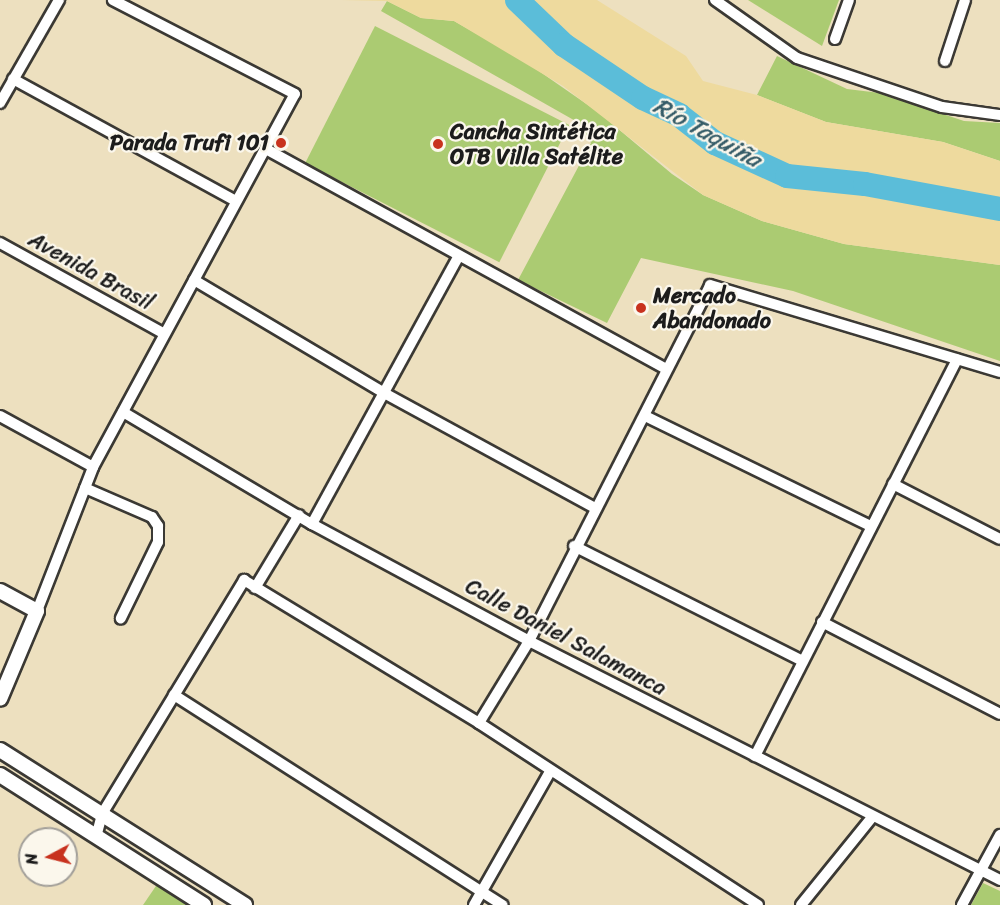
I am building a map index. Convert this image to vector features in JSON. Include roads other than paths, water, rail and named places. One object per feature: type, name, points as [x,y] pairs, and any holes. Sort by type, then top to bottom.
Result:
[{"type":"street","points":[[0,103],[59,0]]},
{"type":"street","points":[[0,699],[93,467],[163,333],[295,94],[112,0]]},
{"type":"street","points":[[715,0],[797,58],[942,107],[1000,115]]},
{"type":"street","points":[[836,39],[849,0]]},
{"type":"street","points":[[945,61],[965,0]]},
{"type":"street","points":[[13,79],[236,201]]},
{"type":"street","points":[[266,148],[458,257],[666,369]]},
{"type":"street","name":"Avenida Brasil","points":[[0,243],[163,333]]},
{"type":"street","points":[[312,524],[386,394],[458,257]]},
{"type":"street","points":[[194,280],[386,394],[595,508]]},
{"type":"street","points":[[479,723],[529,641],[574,546],[645,416],[666,369],[710,285],[1000,372]]},
{"type":"street","points":[[755,756],[957,359]]},
{"type":"street","name":"Calle Daniel Salamanca","points":[[123,412],[312,524],[529,641],[1000,880]]},
{"type":"street","points":[[0,416],[93,467]]},
{"type":"street","points":[[645,416],[871,526]]},
{"type":"street","points":[[893,484],[1000,539]]},
{"type":"street","points":[[85,488],[152,517],[158,526],[158,542],[121,618]]},
{"type":"street","points":[[255,588],[299,515]]},
{"type":"street","points":[[574,546],[803,661]]},
{"type":"street","points":[[96,837],[102,814],[244,580],[479,723],[550,772],[758,905]]},
{"type":"street","points":[[0,591],[37,611]]},
{"type":"street","points":[[822,622],[1000,714]]},
{"type":"street","points":[[174,695],[503,905]]},
{"type":"street","points":[[0,750],[245,905]]},
{"type":"street","points":[[474,905],[550,772]]},
{"type":"street","points":[[0,775],[204,905]]},
{"type":"street","points":[[801,905],[873,816]]},
{"type":"street","points":[[962,905],[1000,835]]},
{"type":"waterway","name":"Río Taquiña","points":[[517,0],[564,45],[643,98],[679,115],[715,143],[787,176],[865,184],[1000,209]]},
{"type":"place","name":"Parada Trufi 101","points":[[281,143]]},
{"type":"place","name":"Cancha Sintética OTB Villa Satélite","points":[[438,144]]},
{"type":"place","name":"Mercado Abandonado","points":[[641,308]]}]
